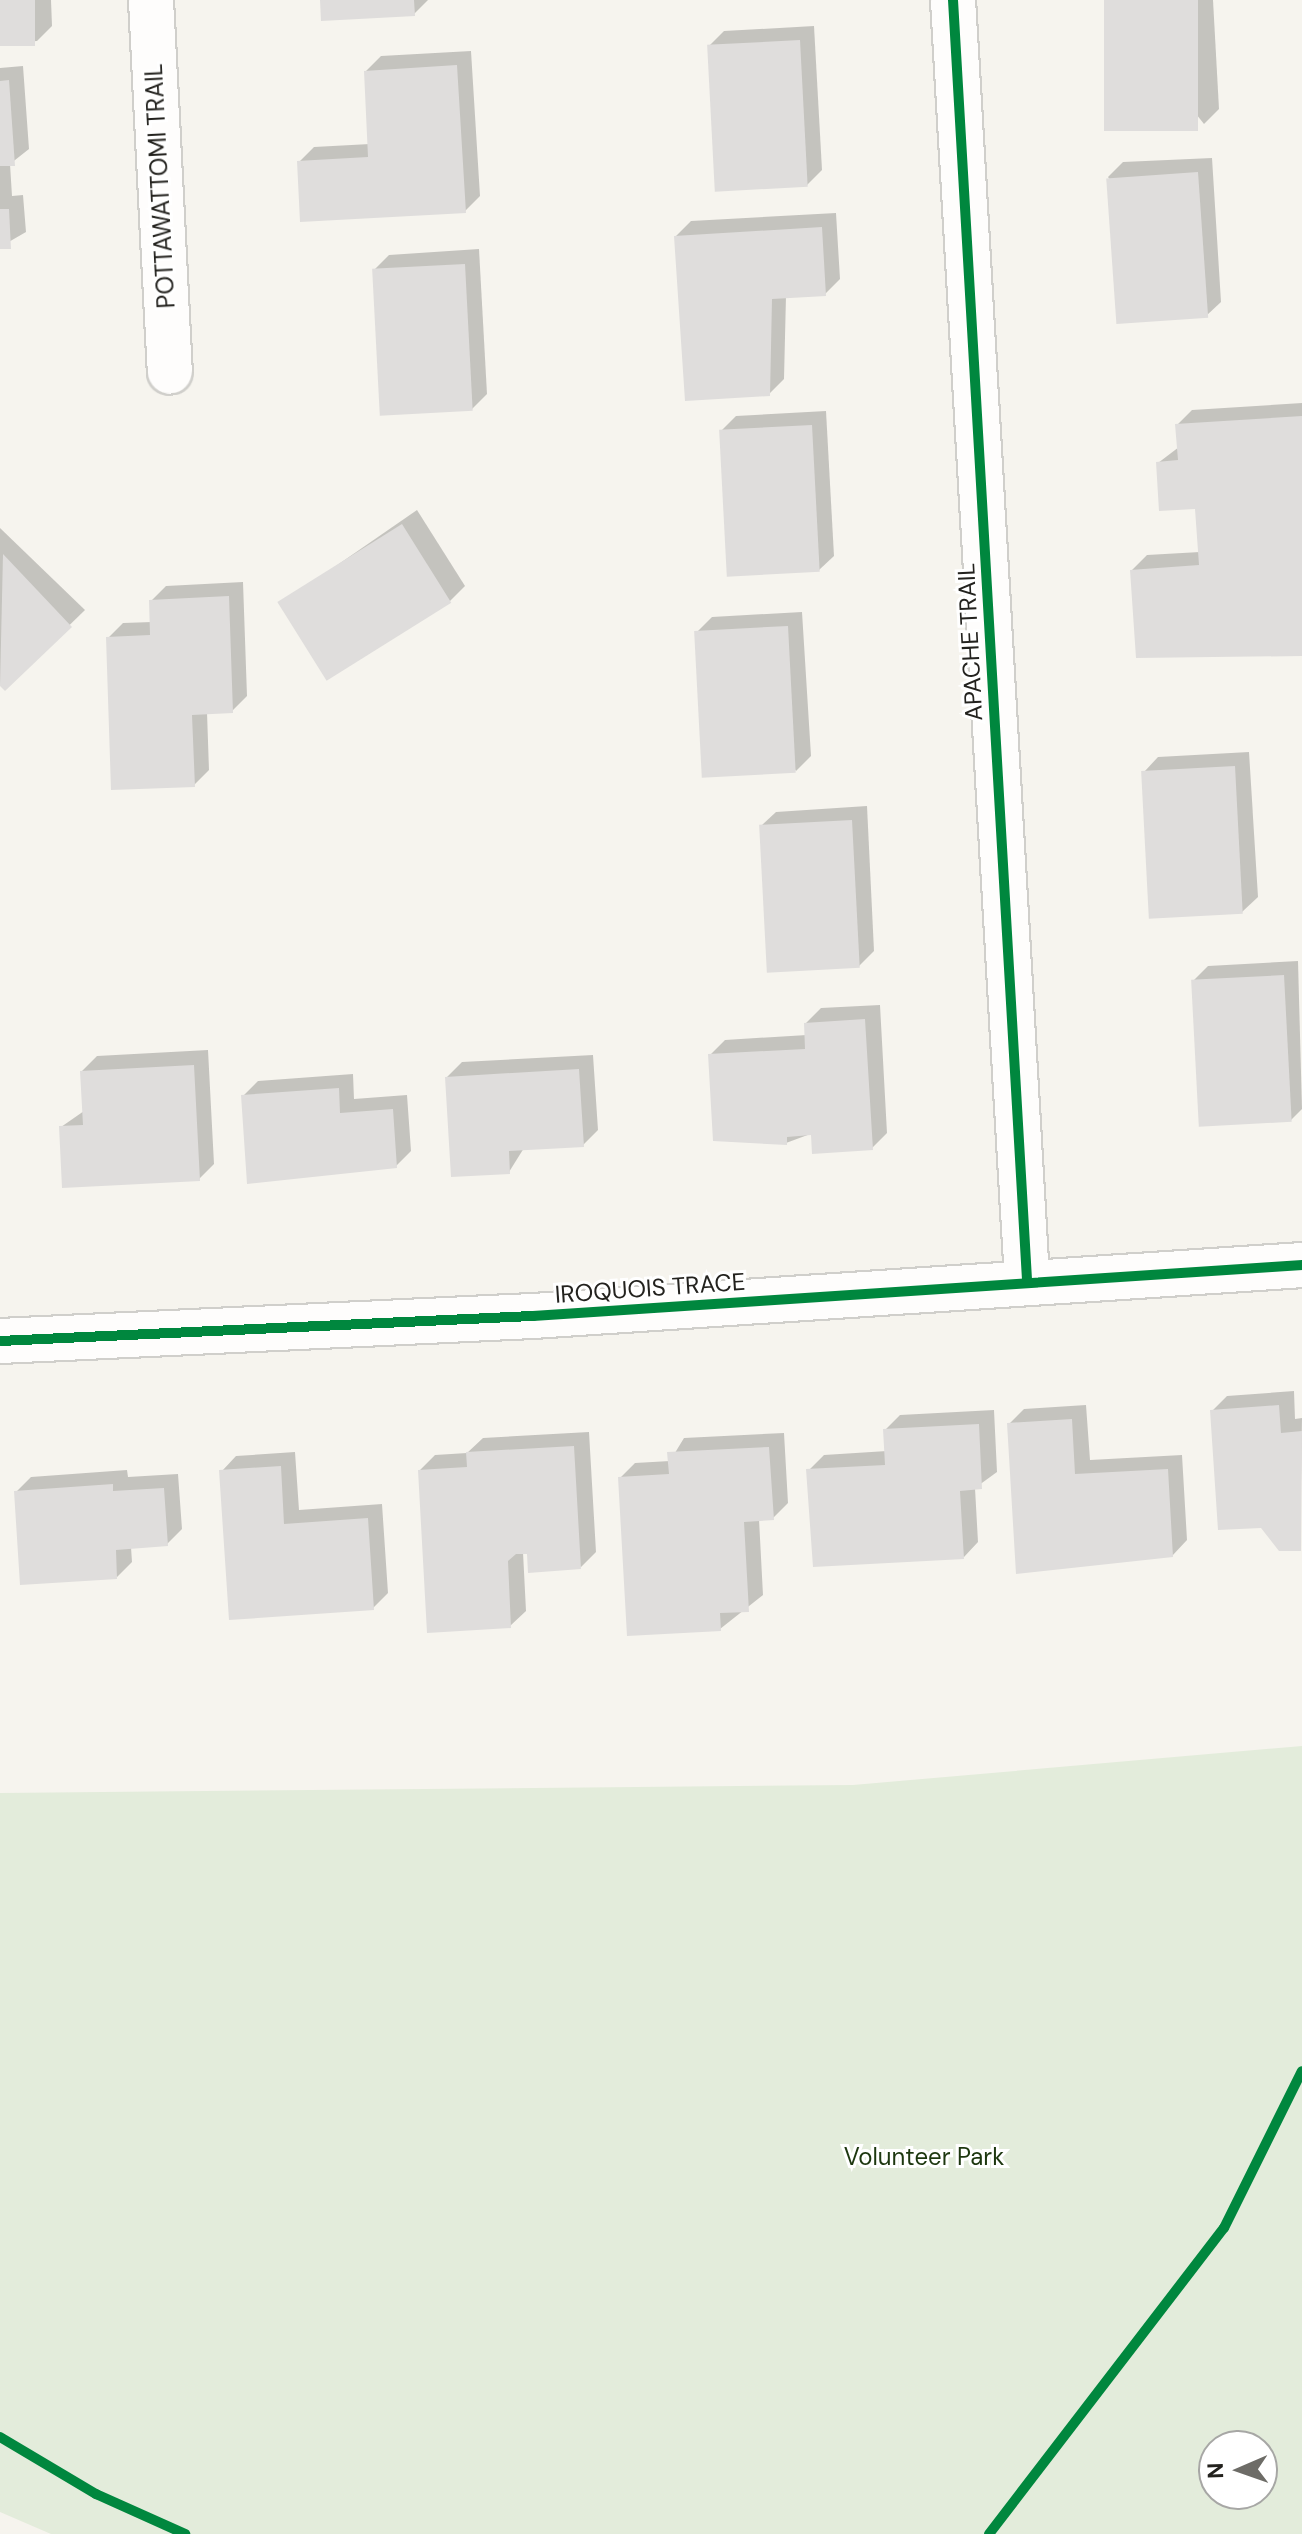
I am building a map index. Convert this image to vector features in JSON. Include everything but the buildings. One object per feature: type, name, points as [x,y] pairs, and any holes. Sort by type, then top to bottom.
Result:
[{"type":"street","name":"POTTAWATTOMI TRAIL","points":[[151,0],[170,372]]},
{"type":"street","name":"APACHE TRAIL","points":[[953,0],[1027,1281]]},
{"type":"street","name":"IROQUOIS TRACE","points":[[0,1341],[1302,1265]]},
{"type":"green space","name":"Volunteer Park","points":[[1302,1746],[1302,2534],[51,2534],[0,2512],[0,1793],[853,1785]]},
{"type":"cycle path","points":[[953,0],[1027,1281]]},
{"type":"cycle path","points":[[0,1341],[533,1316],[1302,1265]]},
{"type":"cycle path","points":[[989,2534],[1224,2228],[1302,2071]]},
{"type":"cycle path","points":[[0,2437],[96,2494],[185,2534]]}]
